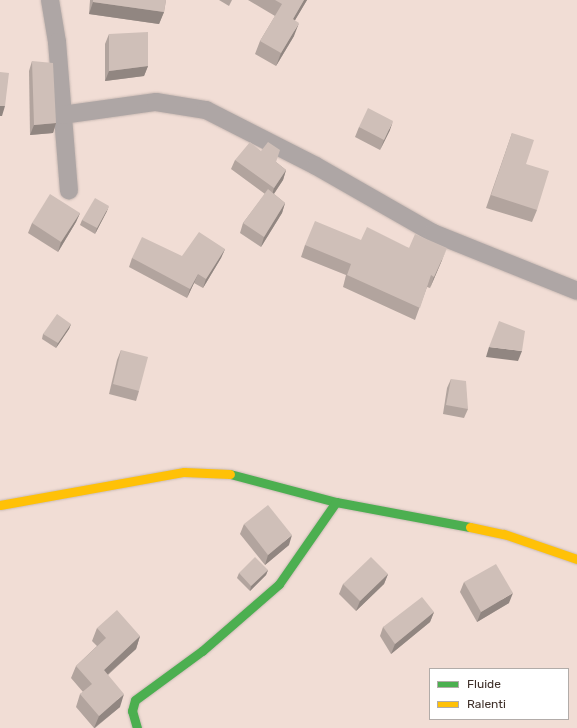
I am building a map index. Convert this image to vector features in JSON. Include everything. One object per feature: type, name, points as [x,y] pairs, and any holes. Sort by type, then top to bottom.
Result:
[{"type":"street","points":[[50,0],[58,42],[62,115],[69,191]]},
{"type":"street","points":[[62,115],[156,102],[206,110],[316,166],[433,233],[577,291]]},
{"type":"street","points":[[0,505],[184,472],[224,473],[336,502],[504,534],[577,559]]},
{"type":"street","points":[[137,728],[132,711],[135,700],[202,651],[279,584],[336,502]]},
{"type":"building","points":[[93,0],[166,0],[164,12],[93,2]]},
{"type":"building","points":[[275,0],[304,0],[293,19],[299,23],[281,53],[260,41],[282,4]]},
{"type":"building","points":[[148,32],[148,66],[109,71],[109,34]]},
{"type":"building","points":[[32,61],[53,63],[56,123],[34,125]]},
{"type":"building","points":[[0,72],[9,73],[5,106],[0,106]]},
{"type":"building","points":[[368,108],[393,121],[384,140],[359,127]]},
{"type":"building","points":[[512,133],[534,140],[526,164],[549,171],[537,210],[491,195]]},
{"type":"building","points":[[250,142],[261,151],[268,142],[280,150],[276,162],[286,170],[274,188],[235,160]]},
{"type":"building","points":[[268,189],[285,203],[264,237],[243,223]]},
{"type":"building","points":[[50,194],[80,213],[61,242],[32,223]]},
{"type":"building","points":[[95,198],[109,206],[97,228],[82,220]]},
{"type":"building","points":[[315,221],[361,240],[367,227],[409,248],[415,234],[447,248],[434,277],[431,275],[420,308],[347,275],[351,264],[305,245]]},
{"type":"building","points":[[199,232],[225,249],[206,279],[198,274],[190,289],[132,258],[142,237],[182,256]]},
{"type":"building","points":[[57,314],[71,324],[58,343],[43,334]]},
{"type":"building","points":[[499,321],[525,331],[522,351],[489,347]]},
{"type":"building","points":[[121,350],[148,357],[139,391],[113,384]]},
{"type":"building","points":[[451,379],[466,381],[468,409],[446,405]]},
{"type":"building","points":[[268,505],[292,535],[268,555],[244,524]]},
{"type":"building","points":[[255,557],[268,570],[251,586],[239,573]]},
{"type":"building","points":[[371,557],[388,574],[360,601],[343,584]]},
{"type":"building","points":[[496,564],[513,593],[481,612],[464,582]]},
{"type":"building","points":[[422,597],[434,612],[395,644],[383,627]]},
{"type":"building","points":[[117,610],[140,636],[104,670],[124,694],[99,716],[80,694],[92,684],[76,666],[106,638],[97,628]]},
{"type":"traffic: fast","points":[[230,474],[336,502],[470,527]]},
{"type":"traffic: fast","points":[[137,728],[132,711],[135,700],[202,651],[279,584],[336,502]]},
{"type":"traffic: slow","points":[[0,505],[184,472],[230,474]]},
{"type":"traffic: slow","points":[[470,527],[504,534],[577,559]]}]
